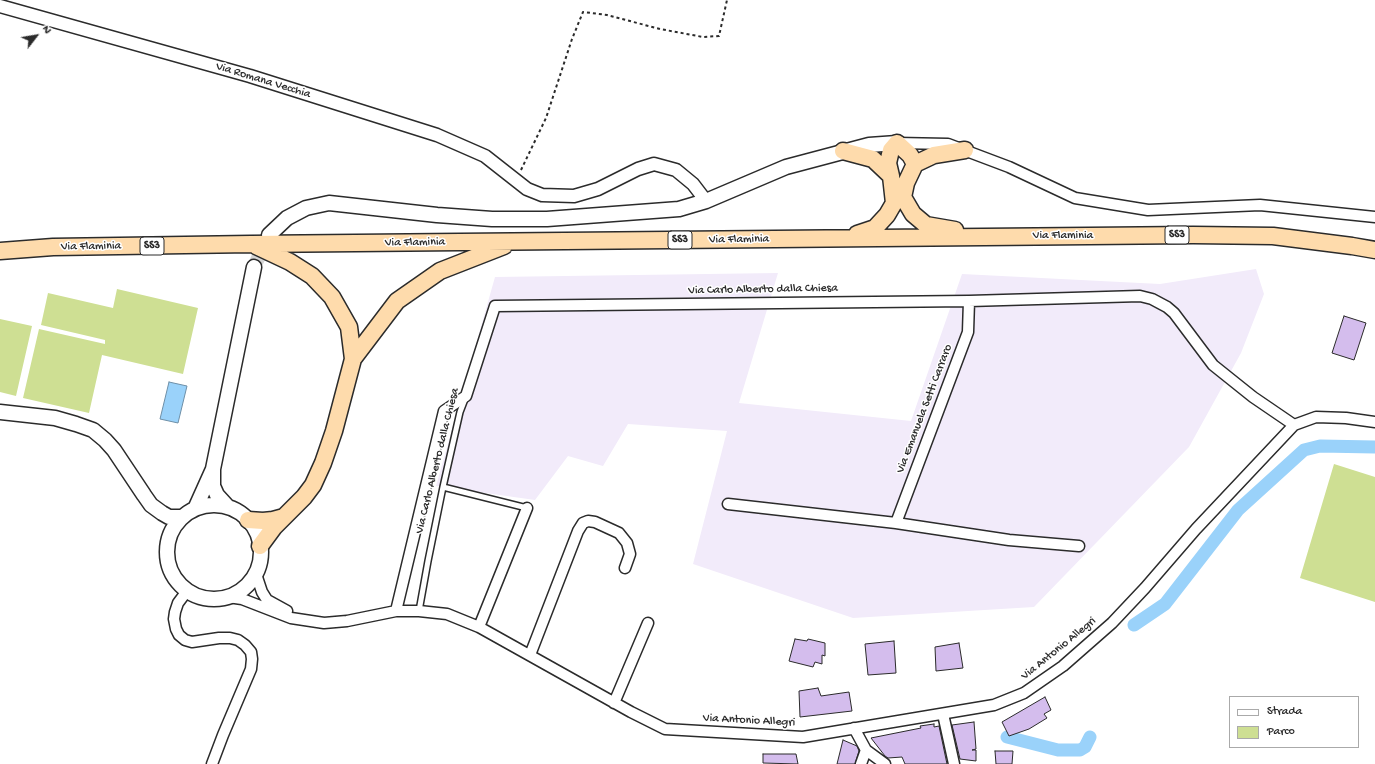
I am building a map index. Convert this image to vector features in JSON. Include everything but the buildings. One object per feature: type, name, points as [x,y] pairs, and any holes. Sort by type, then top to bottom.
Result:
[{"type":"highway","points":[[846,238],[875,228],[887,215],[894,203],[888,163],[891,150],[897,143],[910,155],[915,164]]},
{"type":"highway","points":[[965,150],[934,155],[915,164],[906,183],[903,197],[913,214],[926,225],[954,229],[978,237]]},
{"type":"highway","points":[[843,151],[873,159],[891,176]]},
{"type":"highway","name":"Via Flaminia","points":[[53,247],[846,238],[1273,236],[1375,250]]},
{"type":"highway","points":[[260,546],[313,485],[323,463],[334,431],[354,358],[397,301],[440,271],[515,242]]},
{"type":"highway","name":"SS3","points":[[0,243],[53,247]]},
{"type":"highway","points":[[251,244],[290,262],[312,276],[332,297],[349,327],[354,358]]},
{"type":"highway","name":"SS3","points":[[0,251],[53,247]]},
{"type":"highway","points":[[248,520],[263,521],[284,517]]},
{"type":"main road","points":[[269,235],[288,218],[306,208],[329,203],[437,216],[492,219],[547,220],[678,210],[706,201],[786,167],[869,144],[897,143]]},
{"type":"main road","points":[[195,509],[213,469],[254,267]]},
{"type":"main road","points":[[0,412],[55,418],[93,430],[105,440],[114,450],[144,496],[157,510],[163,521],[167,534],[166,551],[167,562],[171,572],[177,583],[194,596],[206,599],[221,599],[244,589],[256,574],[260,560],[260,546],[254,528],[248,520],[228,507],[211,505],[195,509],[182,517],[175,524],[167,542]]},
{"type":"main road","points":[[213,469],[214,486],[217,495],[228,507]]},
{"type":"main road","points":[[157,510],[169,517],[182,517]]},
{"type":"street","name":"Via Romana Vecchia","points":[[0,6],[250,76],[437,135],[485,156],[527,189],[542,195],[574,196],[598,188],[638,168],[654,164],[676,170],[693,184],[706,201]]},
{"type":"street","points":[[897,143],[948,144],[1009,167],[1075,198],[1148,210],[1260,205],[1375,217]]},
{"type":"street","name":"Via Carlo Alberto dalla Chiesa","points":[[466,396],[495,306],[969,301],[1140,296],[1152,299],[1174,313],[1213,365],[1253,397],[1294,425]]},
{"type":"street","name":"Via Emanuela Setti Carraro","points":[[896,523],[968,332],[969,301]]},
{"type":"street","points":[[396,611],[444,411],[466,396]]},
{"type":"street","name":"Via Antonio Allegri","points":[[324,623],[347,621],[396,611],[419,611],[447,614],[479,627],[614,703],[665,729],[803,737],[994,705],[1024,693],[1063,666],[1112,623],[1145,588],[1196,529],[1294,425],[1316,417],[1346,418],[1375,422]]},
{"type":"street","points":[[728,504],[896,523],[1008,540],[1079,546]]},
{"type":"street","points":[[479,627],[526,508]]},
{"type":"street","points":[[530,656],[578,531],[583,523],[588,521],[595,522],[618,534],[628,543],[630,554],[625,568]]},
{"type":"street","points":[[256,574],[262,592],[267,600],[292,613],[324,623]]},
{"type":"street","points":[[187,591],[178,603],[175,612],[174,619],[179,635],[185,640],[192,642],[230,638],[238,640],[251,652],[251,669],[223,734],[212,764]]},
{"type":"street","points":[[228,597],[242,599],[291,618],[324,623]]},
{"type":"street","points":[[614,703],[648,623]]},
{"type":"street","points":[[942,714],[954,764]]},
{"type":"street","points":[[854,728],[866,750],[885,764]]},
{"type":"street","points":[[861,764],[866,750]]},
{"type":"lane","name":"Via Carlo Alberto dalla Chiesa","points":[[419,611],[443,487],[460,412],[466,396]]},
{"type":"lane","points":[[443,487],[526,508]]},
{"type":"path","points":[[516,180],[546,118],[572,39],[583,12],[607,15],[660,29],[703,37],[719,36],[727,0]]},
{"type":"shaded area","points":[[1256,269],[1264,294],[1241,353],[1189,447],[1034,607],[853,618],[693,564],[727,431],[628,424],[603,466],[568,456],[535,500],[436,486],[495,277],[778,273],[739,403],[911,421],[962,274],[1160,284]]},
{"type":"green space","points":[[117,289],[198,308],[183,374],[102,355],[89,413],[23,398],[39,329],[105,344],[105,340],[41,325],[48,293],[113,308]]},
{"type":"green space","points":[[0,319],[32,326],[16,396],[0,392]]},
{"type":"green space","points":[[1334,464],[1375,477],[1375,602],[1300,578]]},
{"type":"water","points":[[169,382],[187,386],[178,423],[160,419]]},
{"type":"waterway","points":[[1134,625],[1165,604],[1238,510],[1304,450],[1320,446],[1375,447]]},
{"type":"waterway","points":[[1007,737],[1058,750],[1080,750],[1085,747],[1090,737]]},
{"type":"tunnel","points":[[254,267],[267,239]]}]
